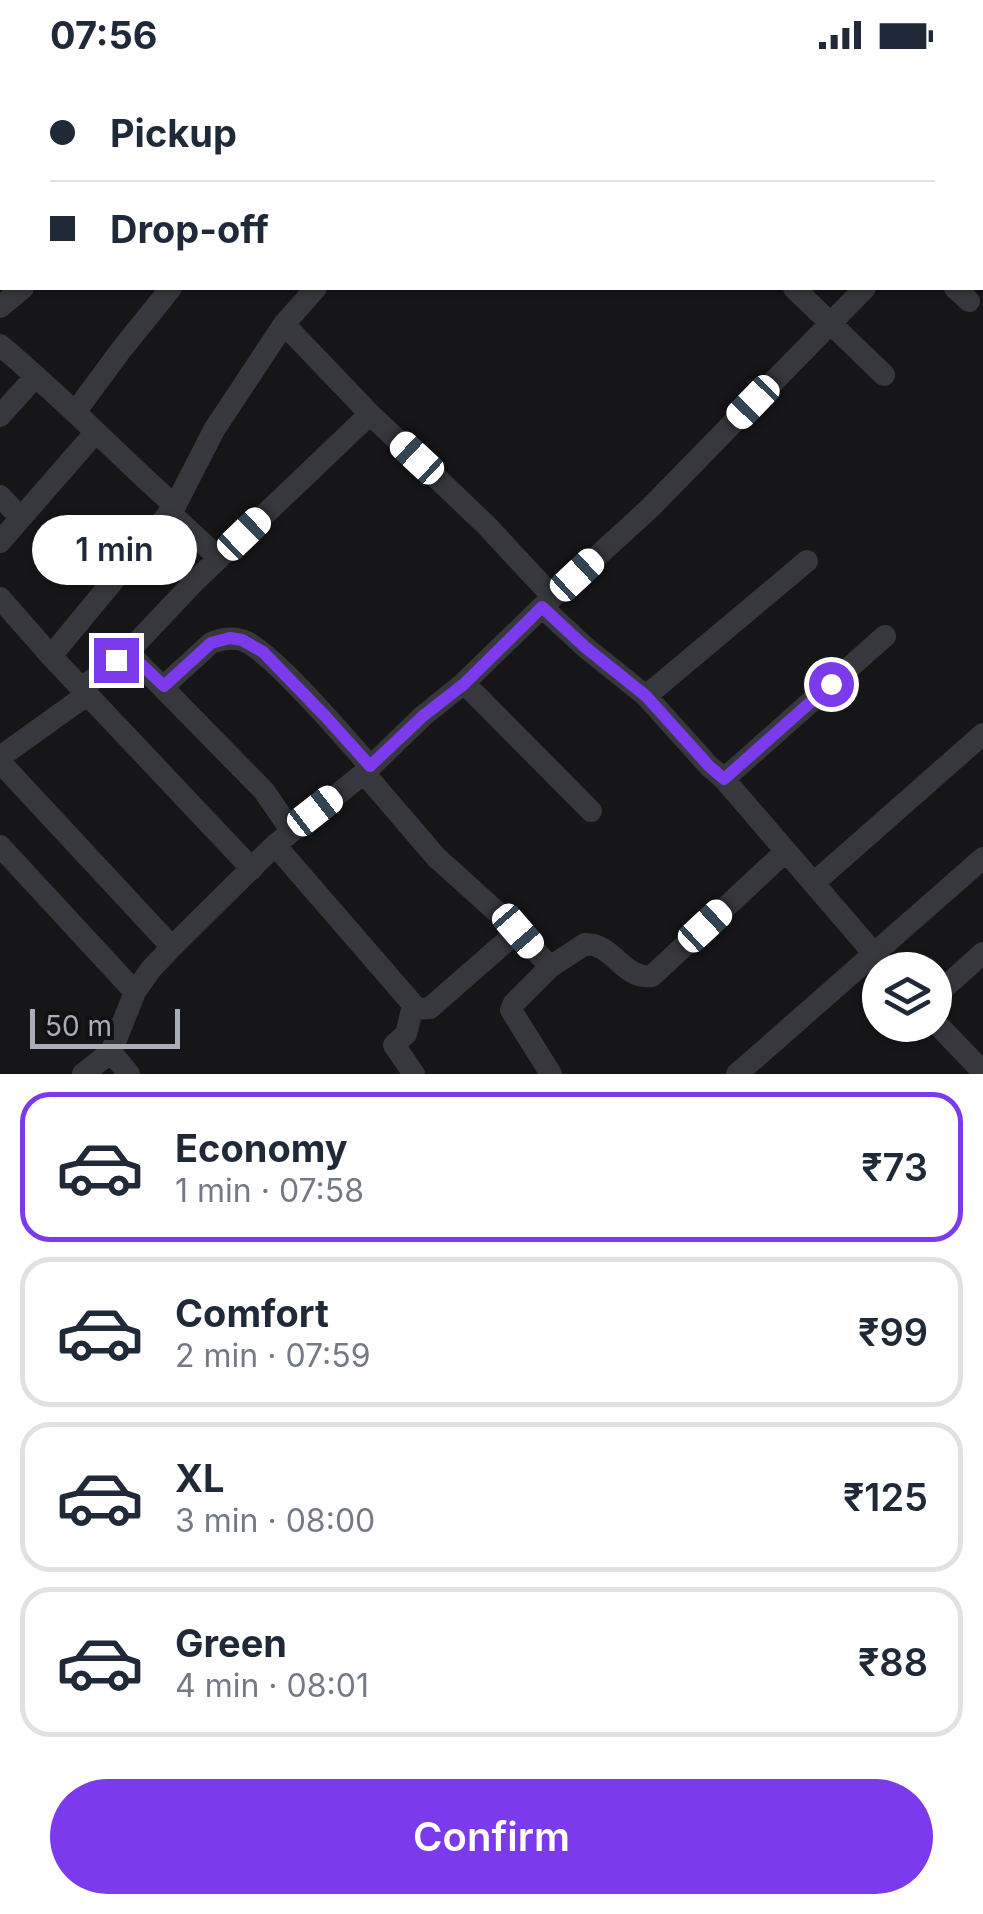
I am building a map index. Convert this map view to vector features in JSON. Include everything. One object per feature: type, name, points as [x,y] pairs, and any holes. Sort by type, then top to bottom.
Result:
[{"type":"street","points":[[0,306],[21,290]]},
{"type":"street","points":[[76,411],[169,290]]},
{"type":"street","points":[[50,656],[172,509],[214,430],[284,324],[314,290]]},
{"type":"street","points":[[796,290],[884,375]]},
{"type":"street","points":[[83,1074],[111,1052],[135,992],[172,947],[283,838],[464,684],[650,508],[862,290]]},
{"type":"street","points":[[284,324],[370,414],[487,526],[585,647],[646,696],[724,779],[873,952]]},
{"type":"street","points":[[0,345],[76,411],[219,558]]},
{"type":"street","points":[[0,416],[36,376]]},
{"type":"street","points":[[172,947],[0,759],[128,652],[219,558],[370,414]]},
{"type":"street","points":[[0,542],[95,433]]},
{"type":"street","points":[[0,496],[22,518]]},
{"type":"street","points":[[646,696],[807,561]]},
{"type":"street","points":[[0,598],[252,869]]},
{"type":"street","points":[[724,779],[885,636]]},
{"type":"street","points":[[164,686],[211,643],[230,638],[242,640],[263,652],[326,717],[436,856],[518,931],[550,967]]},
{"type":"street","points":[[128,652],[264,791],[283,838],[413,1006],[421,1010],[430,1008],[518,931]]},
{"type":"street","points":[[464,684],[590,811]]},
{"type":"street","points":[[815,882],[983,734]]},
{"type":"street","points":[[0,846],[135,992]]},
{"type":"street","points":[[552,1074],[511,1010],[550,967],[590,943],[633,974],[652,976],[785,852]]},
{"type":"street","points":[[891,952],[983,858]]},
{"type":"street","points":[[952,981],[983,953]]},
{"type":"street","points":[[737,1074],[862,977]]},
{"type":"street","points":[[413,1006],[406,1034],[394,1045],[414,1074]]},
{"type":"street","points":[[952,1040],[983,1072]]},
{"type":"street","points":[[111,1052],[129,1074]]},
{"type":"route","points":[[116,660],[128,652],[164,686],[211,643],[230,638],[242,640],[263,652],[370,766],[464,684],[542,607],[646,696],[724,779],[831,684]]}]
